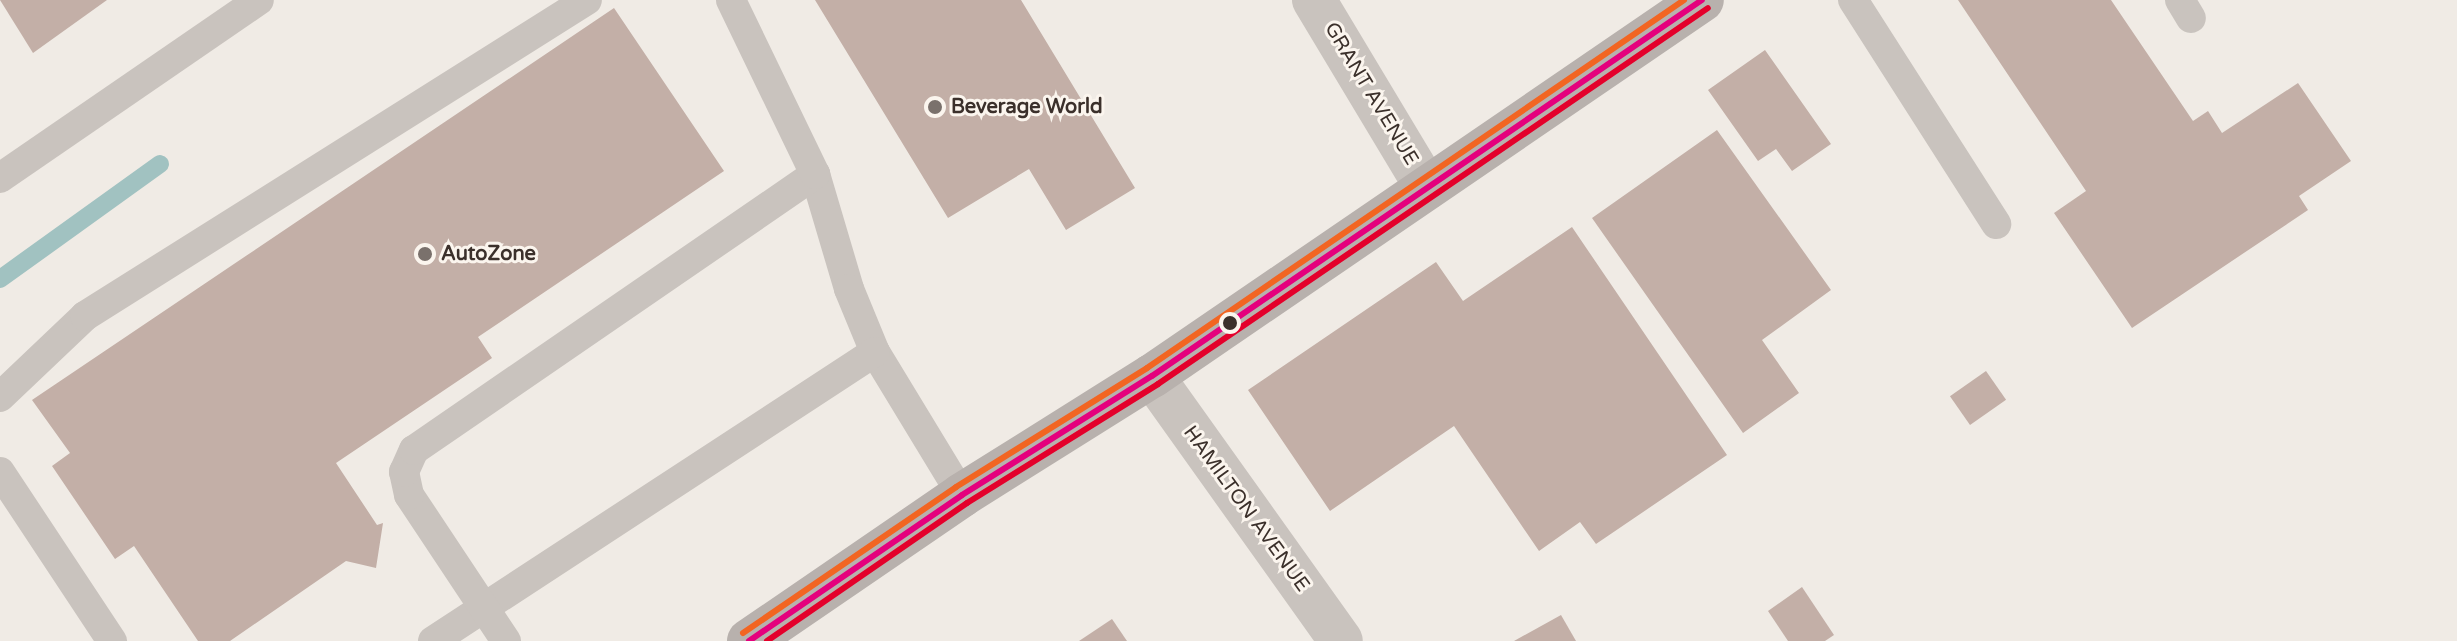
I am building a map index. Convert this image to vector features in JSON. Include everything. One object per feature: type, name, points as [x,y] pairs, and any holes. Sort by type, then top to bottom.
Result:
[{"type":"main road","points":[[749,641],[962,495],[1152,376],[1702,0]]},
{"type":"street","name":"GRANT AVENUE","points":[[1314,0],[1427,188]]},
{"type":"street","name":"HAMILTON AVENUE","points":[[1152,376],[1341,641]]},
{"type":"lane","points":[[0,178],[259,0]]},
{"type":"lane","points":[[0,397],[85,316],[587,0]]},
{"type":"lane","points":[[731,0],[815,174],[849,289],[875,352],[962,495]]},
{"type":"lane","points":[[1853,0],[1996,224]]},
{"type":"lane","points":[[506,641],[409,495],[404,472],[414,450],[815,174]]},
{"type":"lane","points":[[433,641],[875,352]]},
{"type":"lane","points":[[0,472],[112,641]]},
{"type":"building","points":[[0,0],[107,0],[33,53]]},
{"type":"building","points":[[815,0],[1021,0],[1135,188],[1066,230],[1029,169],[948,218]]},
{"type":"building","points":[[1958,0],[2111,0],[2193,121],[2208,111],[2222,133],[2298,83],[2351,161],[2299,196],[2308,210],[2132,328],[2054,213],[2086,191]]},
{"type":"building","name":"AutoZone","points":[[614,8],[724,171],[478,337],[492,358],[336,463],[377,525],[383,523],[376,568],[346,561],[230,641],[198,641],[134,546],[115,559],[52,466],[70,453],[32,400]]},
{"type":"building","points":[[1765,50],[1831,144],[1792,171],[1776,149],[1758,161],[1708,90]]},
{"type":"building","points":[[1717,130],[1831,290],[1762,340],[1799,393],[1743,433],[1592,218]]},
{"type":"building","points":[[1572,227],[1727,455],[1596,544],[1580,522],[1539,551],[1454,426],[1330,511],[1248,390],[1436,262],[1463,301]]},
{"type":"building","points":[[1986,371],[2006,400],[1970,425],[1950,396]]},
{"type":"building","points":[[1802,587],[1834,635],[1825,641],[1788,641],[1768,611]]},
{"type":"building","points":[[1561,615],[1576,641],[1514,641]]},
{"type":"building","points":[[1112,619],[1127,641],[1079,641]]},
{"type":"waterway","points":[[0,279],[160,164]]},
{"type":"transit line","points":[[743,633],[956,487],[1147,368],[1684,0]]},
{"type":"transit line","points":[[749,641],[962,495],[1152,376],[1702,0]]},
{"type":"transit line","points":[[767,641],[967,503],[1158,384],[1708,8]]},
{"type":"place","name":"Beverage World","points":[[935,107]]},
{"type":"place","name":"AutoZone","points":[[425,254]]}]
